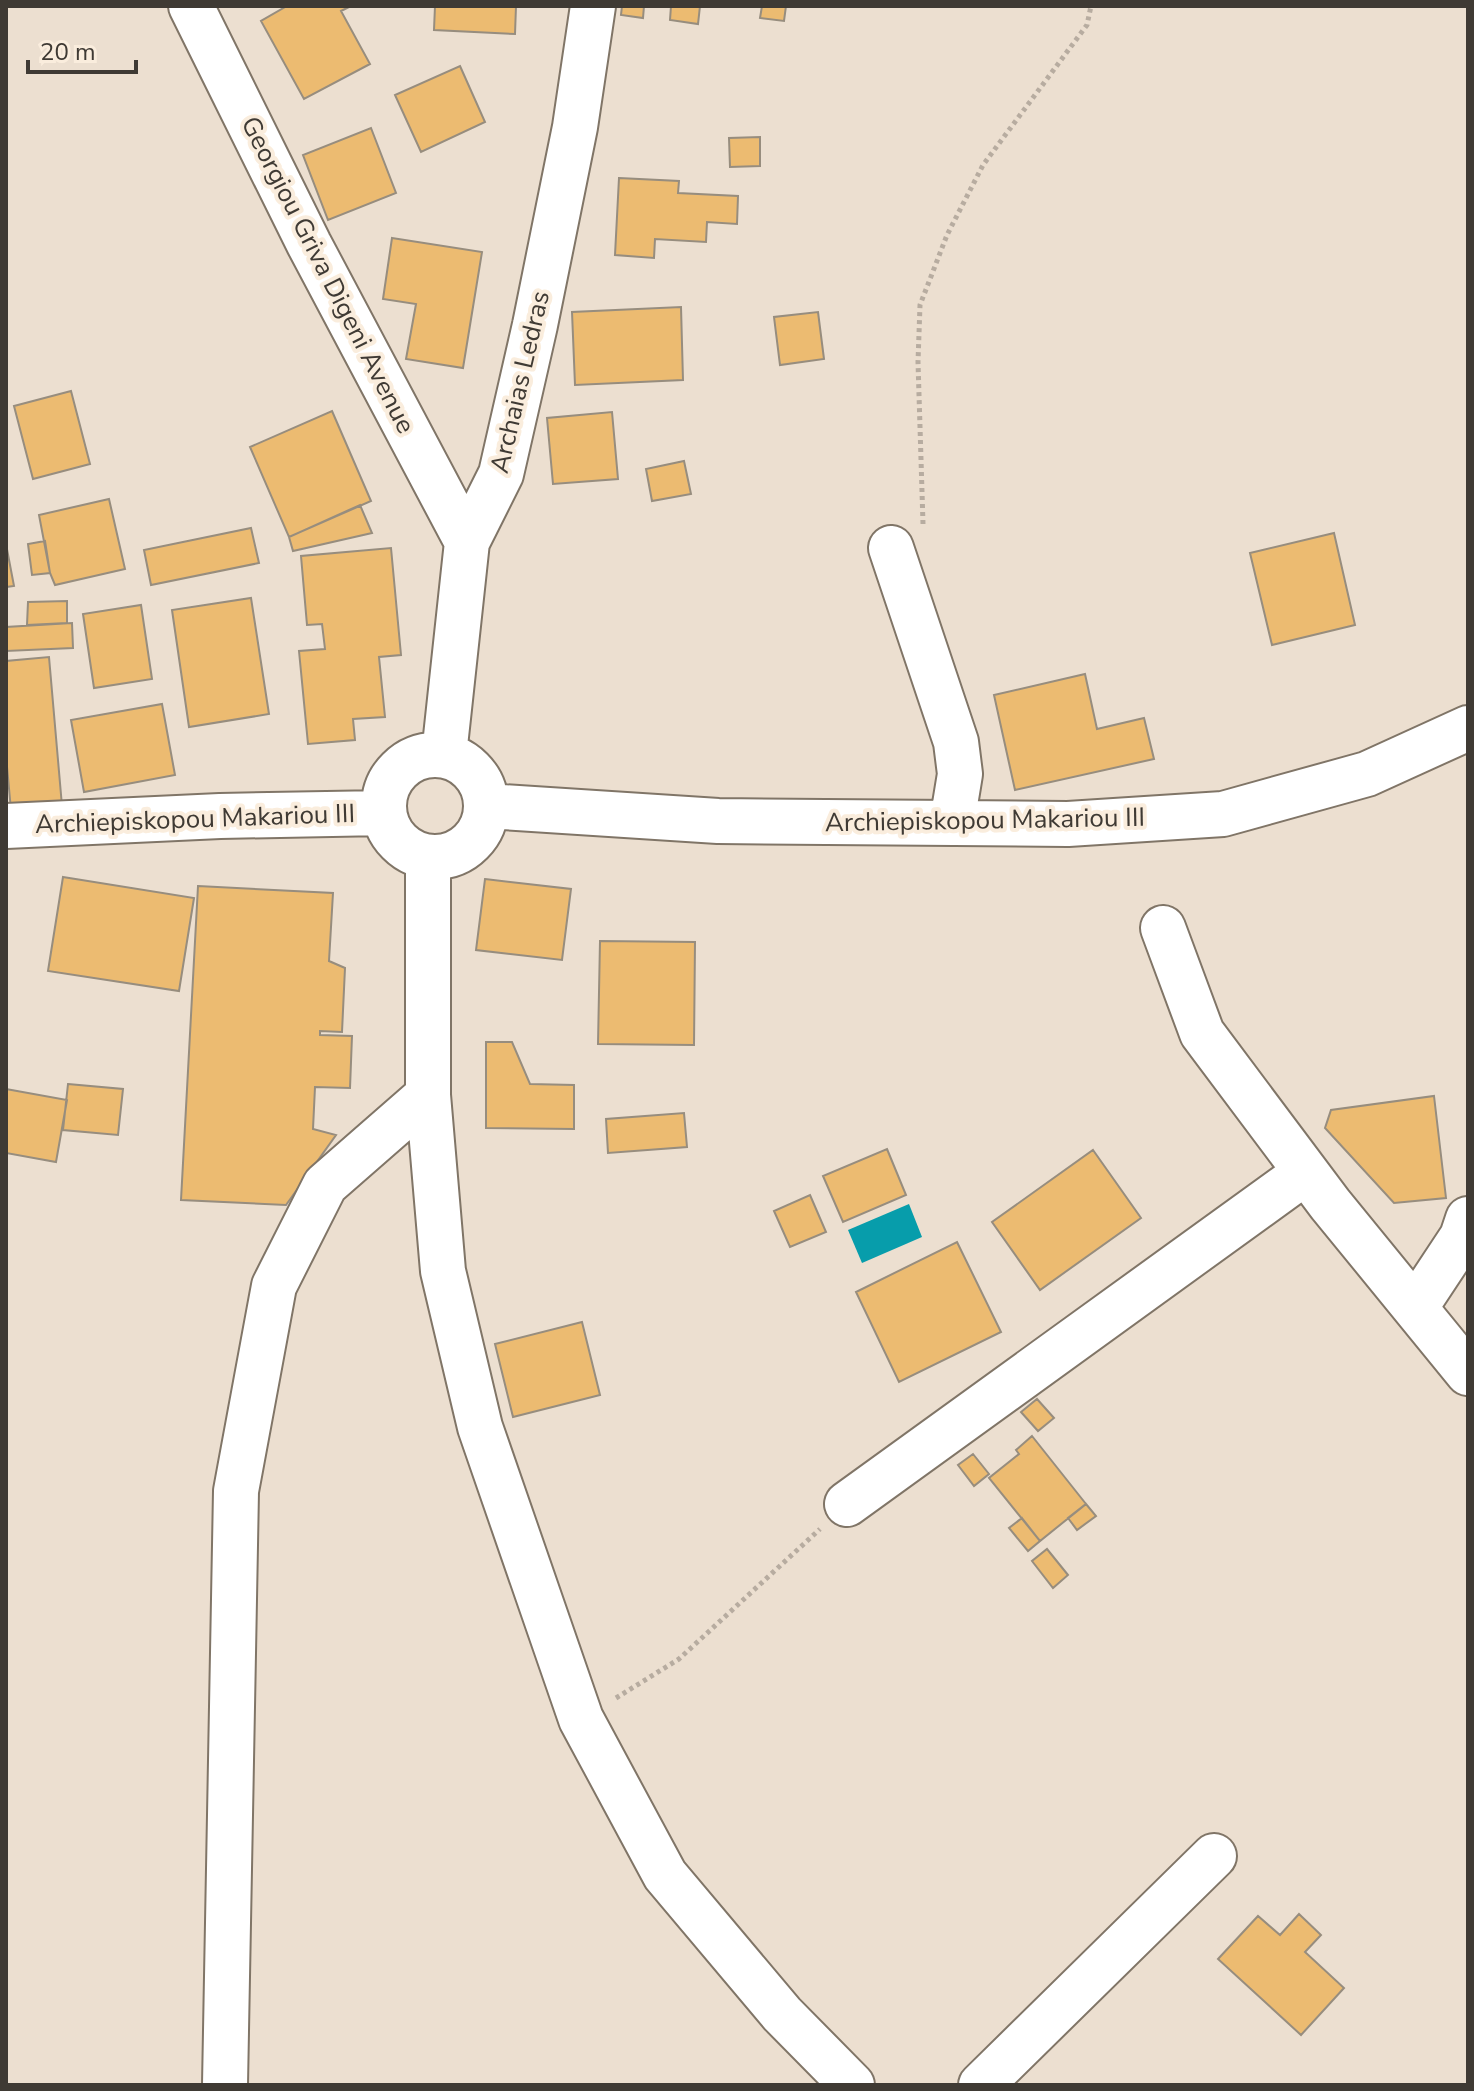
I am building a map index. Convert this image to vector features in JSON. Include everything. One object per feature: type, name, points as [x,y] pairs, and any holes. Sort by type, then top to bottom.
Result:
[{"type":"street","name":"Georgiou Griva Digeni Avenue","points":[[191,6],[316,257],[467,542]]},
{"type":"street","name":"Archaias Ledras","points":[[444,755],[467,542],[501,474],[575,127],[593,6]]},
{"type":"street","points":[[907,543],[956,742],[960,774],[952,823]]},
{"type":"street","name":"Archiepiskopou Makariou III","points":[[487,806],[718,821],[1068,824],[1223,814],[1367,774],[1468,728]]},
{"type":"street","points":[[444,755],[470,767],[479,778],[485,791],[485,820],[469,845],[442,857],[428,857],[403,846],[394,837],[384,813],[385,796],[390,781],[413,759],[444,755]]},
{"type":"street","name":"Archiepiskopou Makariou III","points":[[6,826],[220,816],[384,813]]},
{"type":"street","points":[[428,857],[428,1095],[443,1271],[480,1427],[581,1719],[665,1875],[782,2014],[852,2085]]},
{"type":"street","points":[[1163,928],[1202,1033],[1330,1204],[1468,1373]]},
{"type":"street","points":[[225,2085],[236,1491],[274,1286],[325,1185],[428,1095]]},
{"type":"street","points":[[847,1504],[1306,1172]]},
{"type":"street","points":[[1415,1308],[1462,1237],[1468,1219]]},
{"type":"street","points":[[981,2085],[1214,1856]]},
{"type":"path","points":[[907,543],[920,305],[947,235],[983,165],[1087,25],[1091,6]]},
{"type":"path","points":[[581,1719],[679,1659],[847,1504]]},
{"type":"water","points":[[909,1204],[922,1237],[862,1263],[848,1230]]},
{"type":"building","points":[[287,6],[351,6],[341,11],[370,64],[304,99],[261,21]]},
{"type":"building","points":[[435,6],[516,6],[515,34],[434,30]]},
{"type":"building","points":[[622,6],[644,6],[643,18],[621,15]]},
{"type":"building","points":[[671,6],[700,6],[698,24],[670,20]]},
{"type":"building","points":[[762,6],[786,6],[784,21],[760,18]]},
{"type":"building","points":[[460,66],[485,122],[421,152],[395,95]]},
{"type":"building","points":[[371,128],[396,193],[328,220],[303,155]]},
{"type":"building","points":[[760,137],[760,166],[730,167],[729,138]]},
{"type":"building","points":[[619,178],[679,181],[678,193],[738,196],[737,224],[707,222],[706,242],[655,239],[654,258],[615,255]]},
{"type":"building","points":[[392,238],[482,252],[463,368],[406,359],[416,304],[383,299]]},
{"type":"building","points":[[681,307],[683,380],[575,385],[572,312]]},
{"type":"building","points":[[818,312],[824,359],[780,365],[774,317]]},
{"type":"building","points":[[71,391],[90,464],[33,479],[14,406]]},
{"type":"building","points":[[332,411],[371,501],[289,537],[250,447]]},
{"type":"building","points":[[612,412],[618,479],[553,484],[547,418]]},
{"type":"building","points":[[684,461],[691,494],[652,501],[646,469]]},
{"type":"building","points":[[109,499],[125,569],[55,585],[39,515]]},
{"type":"building","points":[[360,505],[372,533],[293,551],[289,537]]},
{"type":"building","points":[[251,528],[259,563],[151,585],[144,550]]},
{"type":"building","points":[[1334,533],[1355,625],[1272,645],[1250,553]]},
{"type":"building","points":[[45,541],[50,573],[32,575],[28,544]]},
{"type":"building","points":[[6,544],[14,586],[6,587]]},
{"type":"building","points":[[391,548],[401,655],[379,657],[385,717],[353,719],[355,740],[308,744],[299,651],[325,649],[322,624],[307,625],[301,556]]},
{"type":"building","points":[[251,598],[269,714],[189,727],[172,610]]},
{"type":"building","points":[[67,601],[67,623],[27,625],[28,602]]},
{"type":"building","points":[[141,605],[152,679],[94,688],[83,614]]},
{"type":"building","points":[[72,623],[73,648],[6,651],[6,627]]},
{"type":"building","points":[[49,657],[62,806],[11,810],[6,756],[6,661]]},
{"type":"building","points":[[1085,674],[1097,729],[1144,718],[1154,759],[1015,790],[994,695]]},
{"type":"building","points":[[162,704],[175,775],[84,792],[71,720]]},
{"type":"building","points":[[63,877],[194,898],[179,991],[48,971]]},
{"type":"building","points":[[485,879],[571,889],[562,960],[476,950]]},
{"type":"building","points":[[198,886],[333,893],[329,961],[345,968],[342,1032],[320,1031],[320,1035],[352,1036],[350,1088],[315,1087],[313,1129],[336,1135],[286,1205],[181,1200]]},
{"type":"building","points":[[600,941],[695,942],[694,1045],[598,1044]]},
{"type":"building","points":[[486,1042],[512,1042],[530,1084],[574,1085],[574,1129],[486,1128]]},
{"type":"building","points":[[68,1084],[123,1089],[118,1135],[63,1130]]},
{"type":"building","points":[[6,1089],[67,1100],[56,1162],[6,1153]]},
{"type":"building","points":[[1434,1096],[1446,1198],[1394,1203],[1325,1128],[1331,1110]]},
{"type":"building","points":[[684,1113],[687,1147],[608,1153],[606,1119]]},
{"type":"building","points":[[887,1149],[906,1195],[843,1222],[823,1176]]},
{"type":"building","points":[[1093,1150],[1141,1218],[1040,1290],[992,1222]]},
{"type":"building","points":[[810,1195],[826,1232],[790,1247],[774,1211]]},
{"type":"building","points":[[957,1242],[1001,1332],[899,1382],[856,1292]]},
{"type":"building","points":[[582,1322],[600,1395],[513,1417],[495,1344]]},
{"type":"building","points":[[1037,1399],[1054,1418],[1038,1431],[1021,1412]]},
{"type":"building","points":[[1032,1436],[1086,1504],[1040,1541],[989,1478],[1019,1454],[1016,1450]]},
{"type":"building","points":[[973,1454],[989,1474],[974,1486],[958,1465]]},
{"type":"building","points":[[1086,1504],[1096,1516],[1077,1530],[1068,1518]]},
{"type":"building","points":[[1022,1518],[1040,1541],[1028,1551],[1009,1528]]},
{"type":"building","points":[[1047,1549],[1068,1575],[1053,1588],[1032,1561]]},
{"type":"building","points":[[1299,1914],[1321,1935],[1305,1952],[1344,1988],[1301,2035],[1218,1959],[1258,1916],[1280,1935]]}]
